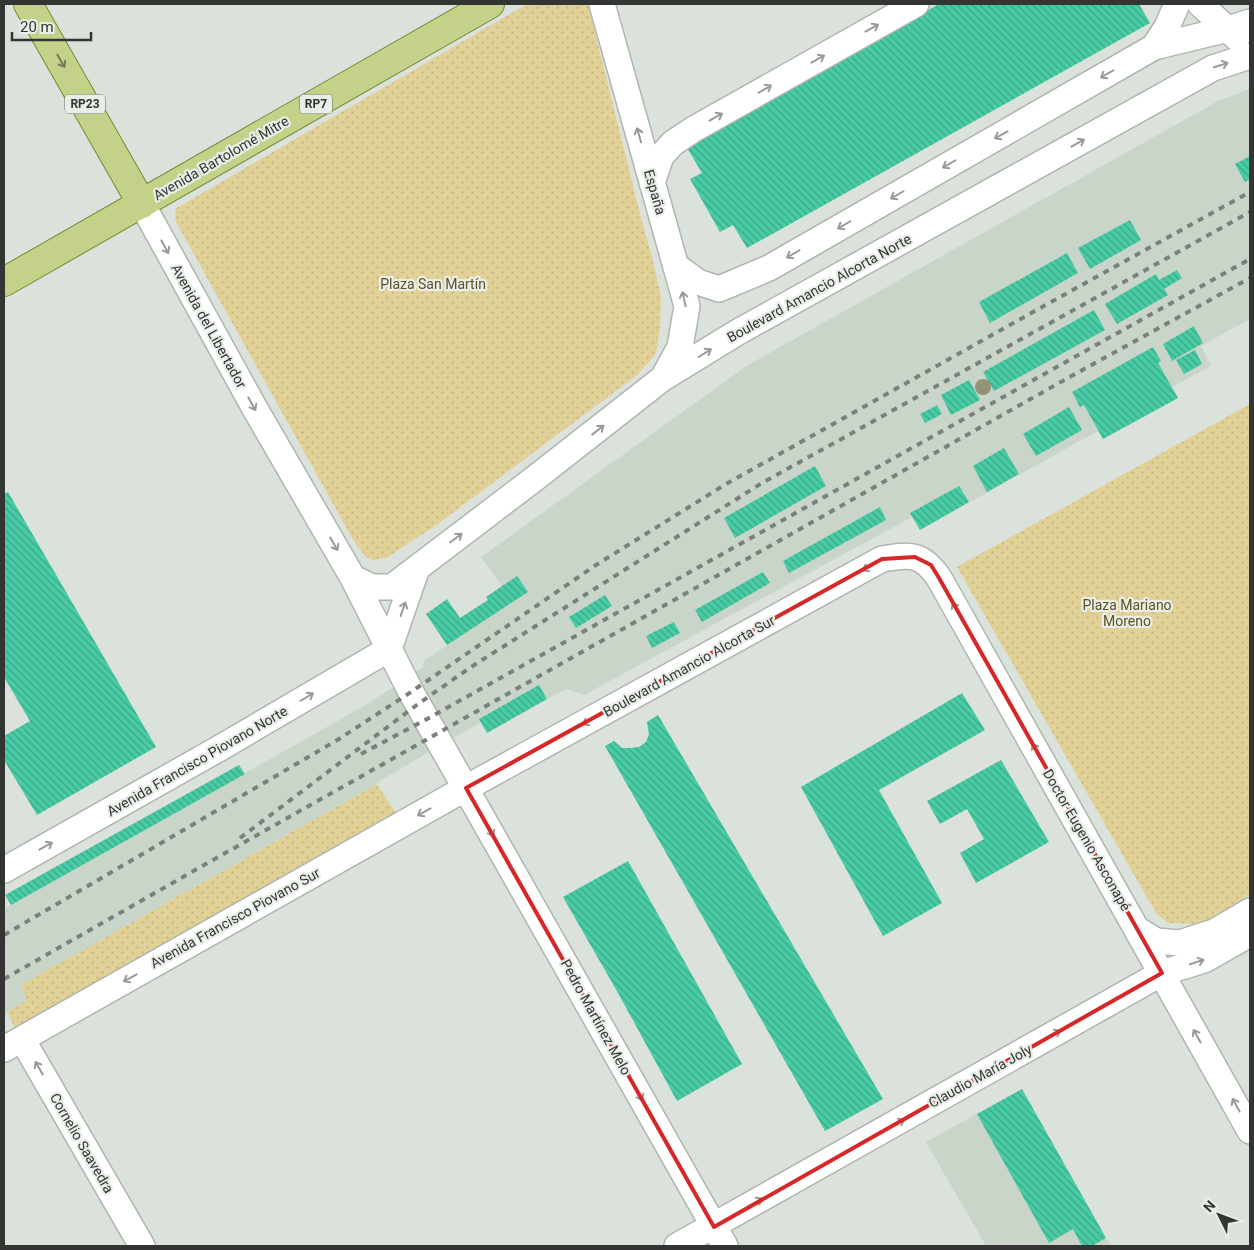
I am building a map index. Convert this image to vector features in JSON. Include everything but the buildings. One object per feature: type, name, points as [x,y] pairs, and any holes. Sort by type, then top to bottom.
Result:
[{"type":"main road","name":"Avenida del Libertador","points":[[28,4],[142,204]]},
{"type":"main road","name":"Avenida Bartolomé Mitre","points":[[4,282],[490,4]]},
{"type":"street","name":"España","points":[[602,4],[687,306],[680,347],[663,378]]},
{"type":"street","points":[[652,183],[661,156],[673,142],[916,4]]},
{"type":"street","points":[[1154,47],[1167,26],[1177,4]]},
{"type":"street","points":[[1200,4],[1239,25],[1250,51]]},
{"type":"street","points":[[676,266],[698,282],[719,289],[770,268],[1154,47],[1239,25]]},
{"type":"street","name":"Boulevard Amancio Alcorta Norte","points":[[354,578],[372,587],[392,586],[562,458],[663,378],[747,327],[1213,68],[1250,56]]},
{"type":"street","name":"Avenida del Libertador","points":[[142,204],[254,407],[354,578],[389,649]]},
{"type":"street","name":"Boulevard Amancio Alcorta Sur","points":[[466,788],[882,559],[901,556],[915,557]]},
{"type":"street","name":"Doctor Eugenio Asconapé","points":[[915,557],[930,566],[939,578],[1250,1131]]},
{"type":"street","points":[[389,649],[417,568]]},
{"type":"street","name":"Pedro Martínez Melo","points":[[389,649],[411,692],[720,1236]]},
{"type":"street","name":"Avenida Francisco Piovano Norte","points":[[4,870],[220,748],[389,649]]},
{"type":"street","name":"Avenida Francisco Piovano Sur","points":[[13,1044],[466,788]]},
{"type":"street","points":[[1138,930],[1156,941],[1180,943],[1214,932],[1250,911]]},
{"type":"street","name":"Claudio María Joly","points":[[677,1246],[720,1236],[1162,973],[1204,960],[1250,934]]},
{"type":"street","name":"Cornelio Saavedra","points":[[13,1044],[142,1246]]},
{"type":"highlighted area","points":[[915,557],[931,565],[939,578],[1162,973],[714,1227],[466,788],[882,559]]},
{"type":"shaded area","points":[[1250,89],[1250,319],[1201,346],[1211,366],[1172,387],[1178,398],[1103,439],[1098,431],[920,530],[912,517],[584,695],[566,689],[487,733],[481,722],[372,787],[22,985],[27,1000],[7,1012],[4,1017],[4,909],[366,705],[423,667],[424,661],[447,645],[439,633],[488,600],[486,597],[502,586],[481,557],[748,365],[1218,101]]},
{"type":"shaded area","points":[[1022,1089],[1112,1246],[986,1246],[926,1142]]},
{"type":"green space","name":"Plaza San Martín","points":[[527,4],[586,4],[589,8],[661,297],[660,327],[656,354],[636,376],[435,526],[386,558],[375,560],[366,557],[346,527],[176,222],[175,209]]},
{"type":"green space","name":"Plaza Mariano Moreno","points":[[1250,404],[1250,895],[1201,924],[1168,923],[1156,913],[957,567]]},
{"type":"green space","points":[[376,783],[396,813],[15,1028],[7,1012],[27,1000],[21,985]]},
{"type":"railway","points":[[4,935],[339,739],[596,565],[726,484],[1250,192]]},
{"type":"railway","points":[[240,838],[418,704],[471,667],[762,483],[1250,212]]},
{"type":"railway","points":[[361,754],[427,719],[1250,259]]},
{"type":"railway","points":[[4,979],[1075,374],[1250,278]]}]
